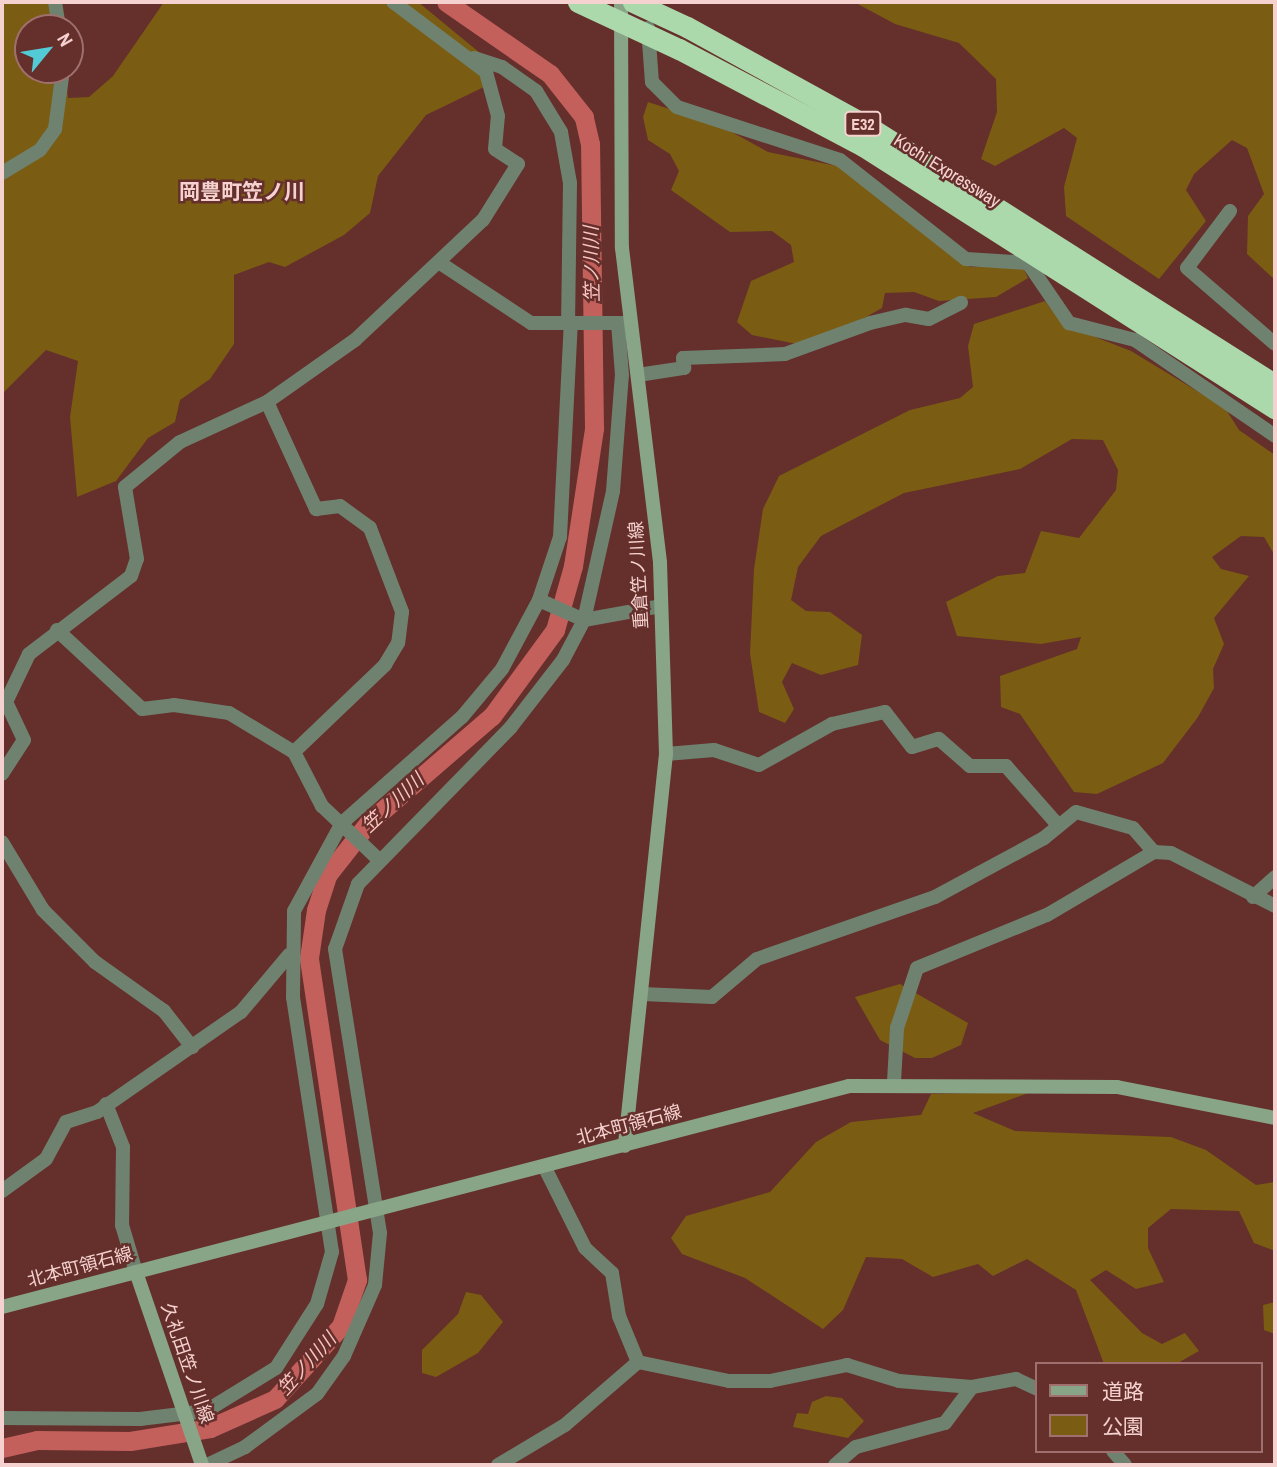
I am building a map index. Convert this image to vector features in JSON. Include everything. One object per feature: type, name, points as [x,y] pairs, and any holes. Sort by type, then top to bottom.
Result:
[{"type":"highway","name":"Kochi Expressway","points":[[578,2],[679,49],[863,146],[1004,233],[1275,385]]},
{"type":"highway","name":"Kochi Expressway","points":[[633,2],[687,27],[869,127],[1034,230],[1106,289],[1275,408]]},
{"type":"main road","name":"重倉笠ノ川線","points":[[621,2],[622,248],[619,323],[638,375],[661,606],[666,754],[625,1146]]},
{"type":"main road","name":"北本町領石線","points":[[2,1307],[545,1168],[849,1086],[894,1082],[1117,1087],[1275,1118]]},
{"type":"main road","name":"久礼田笠ノ川線","points":[[136,1272],[203,1464]]},
{"type":"street","points":[[2,775],[24,740],[6,702],[29,654],[131,576],[137,559],[125,487],[180,442],[267,402],[355,340],[483,220],[518,164],[495,149],[498,117],[486,72],[393,2]]},
{"type":"street","points":[[645,2],[652,82],[677,107],[840,160],[966,259],[1028,263],[1069,323],[1135,340],[1275,436]]},
{"type":"street","points":[[2,1418],[185,1417],[230,1400],[276,1368],[326,1281],[331,1221],[289,955],[303,886],[345,827],[462,717],[502,669],[541,601],[560,537],[572,323],[569,183],[561,132],[521,78],[462,54]]},
{"type":"street","points":[[2,173],[40,150],[55,129],[61,84]]},
{"type":"street","points":[[1230,211],[1187,268],[1275,344]]},
{"type":"street","points":[[203,1464],[284,1421],[317,1394],[344,1356],[375,1285],[381,1248],[334,974],[344,913],[376,857],[511,727],[564,660],[582,619],[613,491],[622,375],[619,323],[531,324],[440,263]]},
{"type":"street","points":[[638,375],[684,369],[683,358],[785,354],[826,344],[870,323],[949,313],[961,303]]},
{"type":"street","points":[[267,402],[316,509],[340,506],[370,528],[402,612],[398,643],[385,665],[294,752]]},
{"type":"street","points":[[541,601],[582,619],[661,606]]},
{"type":"street","points":[[57,630],[142,709],[174,705],[229,713],[294,752],[316,796],[376,857]]},
{"type":"street","points":[[666,754],[714,750],[759,765],[832,724],[885,712],[912,747],[939,739],[970,766],[1006,766],[1058,825]]},
{"type":"street","points":[[642,994],[712,997],[757,959],[935,897],[1076,812],[1117,820],[1154,852]]},
{"type":"street","points":[[2,842],[43,910],[95,962],[164,1012],[192,1047]]},
{"type":"street","points":[[894,1082],[897,1028],[917,968],[1047,915],[1154,852],[1171,853],[1275,906]]},
{"type":"street","points":[[1253,897],[1275,877]]},
{"type":"street","points":[[2,1191],[46,1159],[66,1122],[106,1104],[241,1012],[289,955]]},
{"type":"street","points":[[106,1104],[122,1147],[122,1225],[136,1272]]},
{"type":"street","points":[[545,1168],[585,1248],[611,1273],[638,1362]]},
{"type":"street","points":[[638,1362],[750,1382],[847,1365],[898,1381],[972,1387],[1016,1379],[1036,1389]]},
{"type":"street","points":[[498,1465],[565,1425],[638,1362]]},
{"type":"street","points":[[835,1465],[856,1447],[945,1423],[972,1387]]},
{"type":"green space","points":[[2,2],[57,2],[59,14],[14,14],[14,84],[66,84],[68,98],[89,97],[113,76],[164,2],[418,2],[491,62],[486,86],[426,115],[378,176],[370,213],[344,235],[285,267],[269,262],[234,275],[234,344],[210,379],[180,400],[175,422],[148,438],[116,481],[77,497],[70,417],[78,361],[46,350],[2,394]]},
{"type":"green space","points":[[854,2],[1275,2],[1275,280],[1247,254],[1248,216],[1264,194],[1247,148],[1232,140],[1194,174],[1186,190],[1206,221],[1159,279],[1066,216],[1064,187],[1077,138],[1064,128],[995,166],[981,159],[997,112],[996,79],[959,43],[895,24]]},
{"type":"green space","points":[[648,102],[719,125],[768,152],[842,167],[970,267],[1023,267],[1028,278],[996,297],[939,301],[914,292],[885,293],[882,308],[812,347],[752,335],[737,322],[751,281],[794,262],[791,245],[772,231],[730,232],[671,190],[679,171],[670,154],[648,140],[643,117]]},
{"type":"green space","points":[[1045,301],[1062,324],[1131,351],[1225,408],[1239,430],[1275,455],[1275,556],[1264,537],[1241,536],[1212,557],[1221,569],[1249,576],[1214,618],[1224,644],[1213,669],[1214,688],[1198,717],[1163,763],[1097,794],[1074,792],[1020,714],[1001,707],[1000,676],[1077,649],[1081,637],[1041,644],[957,636],[946,602],[998,576],[1025,573],[1041,531],[1079,538],[1116,490],[1118,470],[1103,440],[1072,439],[1020,469],[904,493],[821,536],[798,567],[791,600],[806,611],[830,612],[862,635],[858,665],[821,675],[792,663],[782,682],[794,709],[785,723],[759,712],[750,654],[754,569],[763,509],[779,476],[910,410],[960,398],[973,387],[968,346],[974,324]]},
{"type":"green space","points":[[900,984],[968,1023],[961,1045],[932,1058],[915,1058],[880,1040],[855,997]]},
{"type":"green space","points":[[1031,1092],[973,1113],[1015,1131],[1171,1137],[1206,1150],[1256,1185],[1275,1182],[1275,1251],[1254,1243],[1239,1211],[1171,1209],[1148,1228],[1148,1248],[1164,1282],[1136,1289],[1106,1270],[1090,1280],[1142,1333],[1162,1344],[1185,1333],[1199,1351],[1180,1362],[1103,1362],[1076,1290],[1027,1259],[993,1276],[978,1264],[933,1277],[902,1259],[866,1257],[843,1310],[823,1329],[745,1278],[682,1254],[671,1238],[686,1216],[770,1192],[816,1142],[851,1122],[921,1115],[931,1094]]},
{"type":"green space","points":[[466,1292],[481,1295],[503,1322],[478,1353],[436,1377],[422,1373],[422,1350],[458,1314]]},
{"type":"green space","points":[[1275,1302],[1275,1334],[1264,1330],[1263,1305]]},
{"type":"green space","points":[[826,1396],[842,1398],[864,1421],[848,1438],[793,1427],[797,1413],[808,1414],[812,1402]]},
{"type":"waterway","name":"笠ノ川川","points":[[2,1448],[37,1440],[130,1441],[210,1428],[275,1399],[341,1326],[357,1280],[309,958],[316,910],[328,874],[369,822],[492,716],[555,630],[573,566],[594,428],[590,144],[584,117],[550,74],[446,2]]},
{"type":"district","name":"岡豊町笠ノ川","points":[[242,192]]}]
